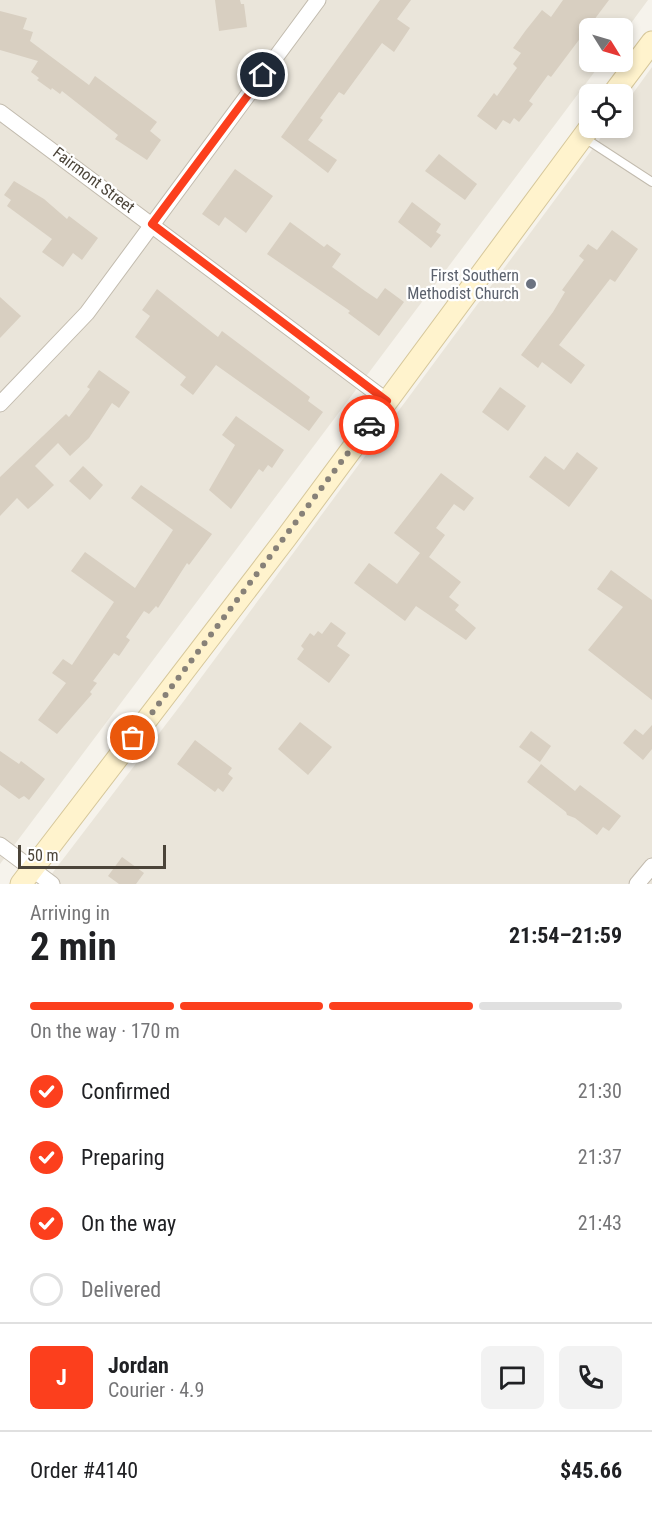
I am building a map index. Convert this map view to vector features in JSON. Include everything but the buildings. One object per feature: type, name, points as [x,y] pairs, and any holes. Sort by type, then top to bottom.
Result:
[{"type":"street","points":[[0,404],[87,313],[318,0]]},
{"type":"street","points":[[620,84],[652,42]]},
{"type":"street","name":"Fairmont Street","points":[[0,112],[387,401]]},
{"type":"street","points":[[27,877],[387,401],[582,138]]},
{"type":"street","points":[[0,845],[27,877],[52,884]]},
{"type":"street","points":[[637,884],[652,866]]},
{"type":"lane","points":[[594,138],[652,182]]},
{"type":"shaded area","points":[[0,0],[648,0],[633,20],[633,18],[579,18],[579,72],[594,72],[585,84],[579,84],[579,93],[0,864]]},
{"type":"shaded area","points":[[652,67],[652,884],[44,884],[183,702],[601,138],[633,138],[633,93]]},
{"type":"way so far","points":[[133,738],[369,425]]},
{"type":"place","name":"First Southern Methodist Church","points":[[531,284]]},
{"type":"route","points":[[263,75],[152,224],[387,401],[369,425]]}]
